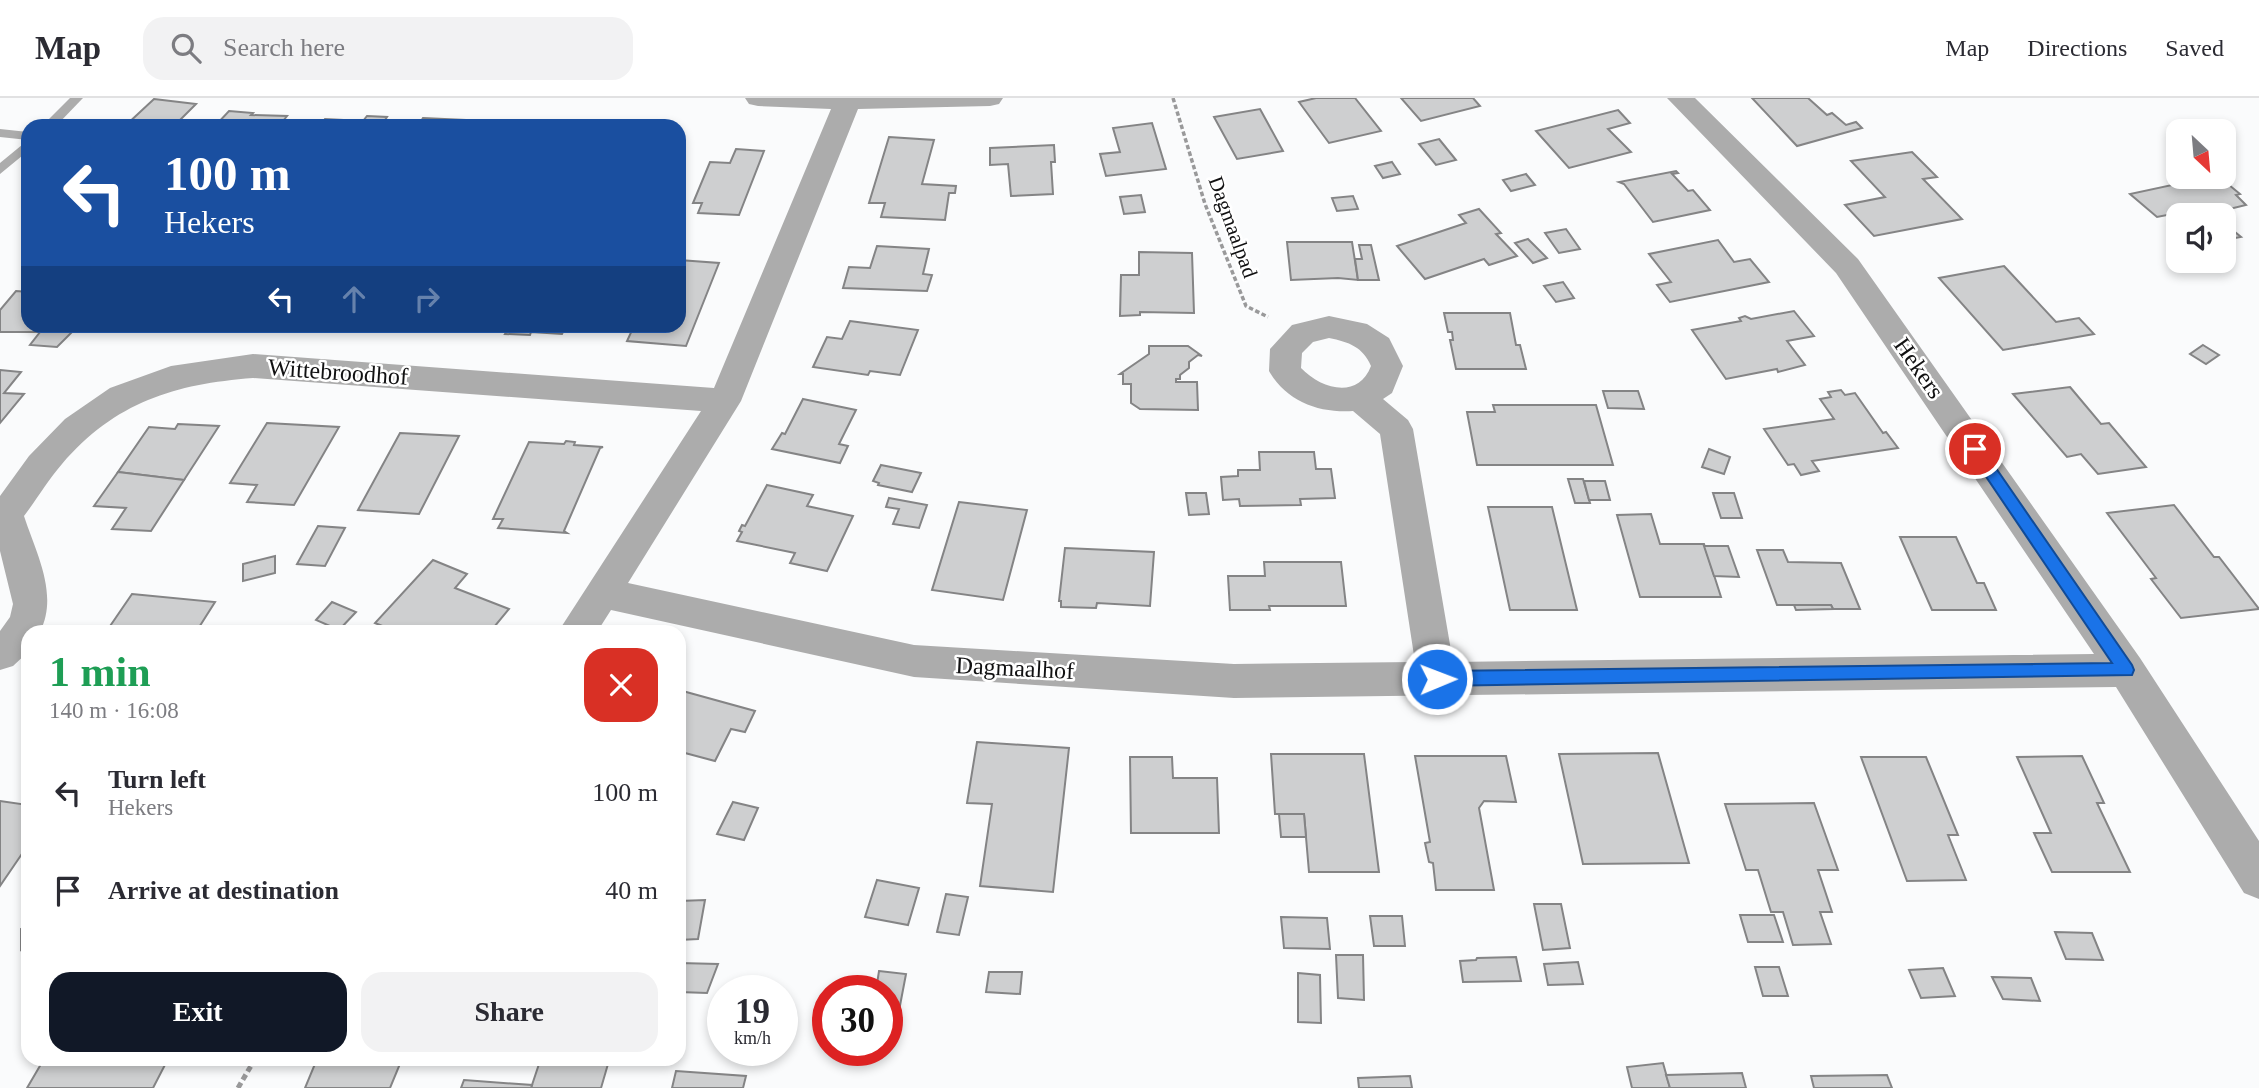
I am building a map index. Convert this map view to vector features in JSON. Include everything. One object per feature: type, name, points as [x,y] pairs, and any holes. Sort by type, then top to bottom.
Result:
[{"type":"street","points":[[758,98],[990,98]]},
{"type":"street","name":"Hekers","points":[[1681,98],[1847,266],[2126,670],[2259,879]]},
{"type":"street","points":[[580,625],[725,401],[833,100]]},
{"type":"street","points":[[1329,327],[1356,332],[1378,346],[1387,366],[1380,385],[1360,398],[1330,401],[1302,390],[1285,371],[1286,349],[1303,333],[1329,327]]},
{"type":"street","name":"Wittebroodhof","points":[[24,625],[31,605],[3,517],[55,448],[104,405],[138,388],[211,368],[253,366],[725,401]]},
{"type":"street","points":[[1360,398],[1396,429],[1437,679]]},
{"type":"street","name":"Dagmaalhof","points":[[601,593],[914,662],[1234,681],[2126,670]]},
{"type":"street","name":"Wittebroodhof","points":[[0,654],[10,648],[21,631]]},
{"type":"lane","points":[[55,119],[77,98]]},
{"type":"lane","points":[[0,133],[21,135]]},
{"type":"lane","points":[[0,170],[21,150]]},
{"type":"path","name":"Dagmaalpad","points":[[1173,98],[1205,204],[1246,306],[1303,333]]},
{"type":"path","points":[[238,1088],[251,1066]]},
{"type":"building","points":[[1316,98],[1355,98],[1381,131],[1329,143],[1299,102]]},
{"type":"building","points":[[1401,98],[1473,98],[1480,106],[1421,121]]},
{"type":"building","points":[[1752,98],[1808,98],[1827,115],[1832,113],[1846,125],[1856,122],[1862,128],[1797,146]]},
{"type":"building","points":[[154,99],[196,104],[181,119],[133,119]]},
{"type":"building","points":[[1260,109],[1283,151],[1237,159],[1214,117]]},
{"type":"building","points":[[1618,110],[1630,123],[1608,129],[1631,152],[1569,168],[1536,131]]},
{"type":"building","points":[[229,111],[287,116],[285,119],[222,119]]},
{"type":"building","points":[[367,116],[387,117],[386,119],[365,119]]},
{"type":"building","points":[[1152,123],[1166,169],[1106,176],[1100,154],[1120,152],[1113,128]]},
{"type":"building","points":[[889,137],[934,140],[922,184],[956,186],[955,193],[949,193],[945,220],[881,217],[885,203],[869,203]]},
{"type":"building","points":[[1439,139],[1456,160],[1436,165],[1419,144]]},
{"type":"building","points":[[1054,145],[1055,162],[1051,162],[1053,194],[1011,196],[1008,164],[990,165],[990,148]]},
{"type":"building","points":[[736,149],[764,151],[739,215],[698,213],[702,203],[693,203],[710,162],[730,163]]},
{"type":"building","points":[[1912,152],[1937,177],[1923,179],[1962,219],[1874,236],[1845,205],[1885,197],[1851,161]]},
{"type":"building","points":[[1392,162],[1400,174],[1383,178],[1375,166]]},
{"type":"building","points":[[1676,171],[1678,173],[1672,174],[1688,191],[1693,190],[1710,210],[1653,222],[1624,184],[1619,182]]},
{"type":"building","points":[[1526,174],[1535,185],[1511,191],[1503,180]]},
{"type":"building","points":[[2166,186],[2166,189],[2234,189],[2246,205],[2236,207],[2236,203],[2166,203],[2166,215],[2157,217],[2130,194]]},
{"type":"building","points":[[1141,195],[1145,212],[1124,214],[1120,197]]},
{"type":"building","points":[[1353,196],[1358,209],[1337,211],[1332,198]]},
{"type":"building","points":[[1479,209],[1501,233],[1496,234],[1517,256],[1489,265],[1484,259],[1425,279],[1397,246],[1466,223],[1459,215]]},
{"type":"building","points":[[1566,229],[1580,249],[1559,253],[1545,233]]},
{"type":"building","points":[[1528,239],[1547,258],[1533,263],[1515,243]]},
{"type":"building","points":[[1718,240],[1734,262],[1750,259],[1769,282],[1670,302],[1657,285],[1671,282],[1649,254]]},
{"type":"building","points":[[1287,242],[1352,242],[1358,280],[1291,280]]},
{"type":"building","points":[[1359,245],[1371,245],[1379,280],[1358,280],[1355,259],[1362,259]]},
{"type":"building","points":[[877,246],[929,249],[923,274],[932,275],[927,291],[843,288],[849,267],[870,268]]},
{"type":"building","points":[[1139,252],[1192,253],[1194,313],[1140,312],[1140,315],[1120,316],[1121,275],[1139,275]]},
{"type":"building","points":[[686,261],[719,263],[686,346],[627,341],[631,333],[686,333]]},
{"type":"building","points":[[2004,266],[2056,322],[2079,318],[2094,334],[2003,350],[1939,278]]},
{"type":"building","points":[[1563,282],[1574,298],[1556,302],[1544,286]]},
{"type":"building","points":[[16,291],[21,291],[21,332],[0,332],[0,310]]},
{"type":"building","points":[[1794,311],[1814,336],[1787,341],[1805,365],[1778,372],[1777,369],[1726,379],[1692,330],[1741,321],[1739,318],[1745,316],[1751,319]]},
{"type":"building","points":[[1444,313],[1510,313],[1516,345],[1520,345],[1526,369],[1456,369],[1450,340],[1453,340],[1452,332],[1448,332]]},
{"type":"building","points":[[850,321],[918,330],[900,375],[870,371],[868,375],[813,367],[827,337],[842,339]]},
{"type":"building","points":[[39,333],[71,333],[57,347],[30,345]]},
{"type":"building","points":[[506,333],[531,333],[530,335]]},
{"type":"building","points":[[2203,345],[2219,355],[2206,364],[2190,354]]},
{"type":"building","points":[[1149,346],[1188,346],[1202,356],[1198,355],[1189,362],[1189,368],[1180,375],[1180,379],[1176,379],[1176,382],[1197,382],[1198,410],[1140,409],[1131,403],[1131,384],[1123,384],[1123,374],[1120,374],[1149,354]]},
{"type":"building","points":[[0,370],[21,372],[4,393],[24,394],[0,423]]},
{"type":"building","points":[[2070,387],[2101,424],[2109,423],[2146,467],[2098,474],[2081,454],[2067,457],[2013,394]]},
{"type":"building","points":[[1841,390],[1845,395],[1855,393],[1883,433],[1886,432],[1898,448],[1812,461],[1819,471],[1801,475],[1794,464],[1788,465],[1764,429],[1834,419],[1820,399],[1831,397],[1828,392]]},
{"type":"building","points":[[1603,391],[1638,391],[1644,409],[1608,408]]},
{"type":"building","points":[[803,399],[856,410],[839,444],[848,446],[840,463],[772,449],[782,433],[785,434]]},
{"type":"building","points":[[1493,405],[1596,405],[1613,465],[1477,465],[1467,412],[1495,412]]},
{"type":"building","points":[[267,423],[339,427],[294,505],[247,502],[257,485],[230,483]]},
{"type":"building","points":[[178,424],[219,426],[184,480],[118,472],[149,427],[175,429]]},
{"type":"building","points":[[400,433],[459,436],[419,514],[358,510]]},
{"type":"building","points":[[566,441],[575,442],[574,445],[603,447],[600,448],[564,531],[567,533],[498,528],[503,519],[493,519],[529,442],[564,444]]},
{"type":"building","points":[[1709,449],[1730,457],[1724,474],[1702,467]]},
{"type":"building","points":[[1259,452],[1314,452],[1316,469],[1331,469],[1335,498],[1300,499],[1301,505],[1240,506],[1239,499],[1223,500],[1221,477],[1238,476],[1238,470],[1260,470]]},
{"type":"building","points":[[881,465],[921,473],[912,492],[878,485],[879,483],[873,481]]},
{"type":"building","points":[[118,472],[184,480],[151,531],[112,529],[126,508],[94,506]]},
{"type":"building","points":[[1568,479],[1583,479],[1590,503],[1575,503]]},
{"type":"building","points":[[1584,481],[1605,481],[1610,500],[1589,500]]},
{"type":"building","points":[[767,485],[813,495],[807,506],[853,516],[827,571],[790,563],[795,553],[737,541],[742,525],[745,526]]},
{"type":"building","points":[[1186,493],[1206,493],[1209,514],[1189,515]]},
{"type":"building","points":[[1713,493],[1734,493],[1742,518],[1721,518]]},
{"type":"building","points":[[889,498],[927,505],[919,528],[893,524],[899,509],[886,507]]},
{"type":"building","points":[[959,502],[1027,510],[1003,600],[932,590]]},
{"type":"building","points":[[2174,505],[2259,609],[2181,618],[2151,579],[2156,578],[2107,513]]},
{"type":"building","points":[[1488,507],[1552,507],[1577,610],[1510,610]]},
{"type":"building","points":[[1651,514],[1660,544],[1704,544],[1721,597],[1640,597],[1617,515]]},
{"type":"building","points":[[318,526],[345,528],[325,566],[297,564]]},
{"type":"building","points":[[1900,537],[1956,537],[1977,583],[1984,583],[1996,610],[1932,610]]},
{"type":"building","points":[[1704,546],[1728,546],[1739,577],[1714,576]]},
{"type":"building","points":[[1065,548],[1154,552],[1150,606],[1097,603],[1096,608],[1061,607],[1059,601]]},
{"type":"building","points":[[1757,550],[1783,550],[1788,562],[1841,563],[1860,609],[1833,609],[1831,605],[1777,605]]},
{"type":"building","points":[[275,556],[275,573],[243,581],[243,564]]},
{"type":"building","points":[[433,560],[467,574],[455,588],[509,609],[496,625],[375,623]]},
{"type":"building","points":[[1264,562],[1341,562],[1346,606],[1269,606],[1270,610],[1230,610],[1228,576],[1265,576]]},
{"type":"building","points":[[132,594],[215,602],[200,625],[111,625]]},
{"type":"building","points":[[332,602],[356,612],[344,625],[328,625],[316,620]]},
{"type":"building","points":[[1794,605],[1831,605],[1833,609],[1796,610]]},
{"type":"building","points":[[686,692],[755,711],[745,732],[731,729],[715,761],[686,753]]},
{"type":"building","points":[[977,742],[1069,748],[1053,892],[980,886],[992,804],[967,803]]},
{"type":"building","points":[[1658,753],[1689,863],[1583,864],[1559,754]]},
{"type":"building","points":[[1271,754],[1364,754],[1379,872],[1309,872],[1304,814],[1275,814]]},
{"type":"building","points":[[1415,756],[1506,756],[1516,802],[1484,801],[1479,808],[1494,890],[1436,890],[1433,863],[1429,862],[1425,843],[1430,842]]},
{"type":"building","points":[[2082,756],[2104,803],[2097,803],[2130,872],[2052,872],[2034,833],[2051,833],[2017,757]]},
{"type":"building","points":[[1130,757],[1172,757],[1173,778],[1217,778],[1219,833],[1131,833]]},
{"type":"building","points":[[1861,757],[1926,757],[1958,835],[1948,835],[1966,880],[1907,881]]},
{"type":"building","points":[[0,801],[21,804],[21,855],[0,886]]},
{"type":"building","points":[[733,802],[758,808],[744,840],[717,834]]},
{"type":"building","points":[[1814,803],[1838,870],[1818,870],[1832,912],[1820,912],[1831,944],[1793,945],[1783,912],[1771,912],[1758,870],[1746,870],[1725,804]]},
{"type":"building","points":[[1279,814],[1304,814],[1306,837],[1281,837]]},
{"type":"building","points":[[877,880],[919,888],[908,925],[865,917]]},
{"type":"building","points":[[946,894],[968,897],[959,935],[937,932]]},
{"type":"building","points":[[705,900],[698,939],[686,940],[686,901]]},
{"type":"building","points":[[1534,904],[1561,904],[1570,948],[1543,950]]},
{"type":"building","points":[[1740,915],[1774,915],[1783,942],[1748,942]]},
{"type":"building","points":[[1370,916],[1402,916],[1405,946],[1374,946]]},
{"type":"building","points":[[1281,917],[1327,918],[1330,949],[1284,948]]},
{"type":"building","points":[[2055,932],[2092,933],[2103,960],[2066,959]]},
{"type":"building","points":[[1336,955],[1363,955],[1364,1000],[1338,998]]},
{"type":"building","points":[[1516,957],[1521,981],[1463,982],[1460,961]]},
{"type":"building","points":[[1578,962],[1583,984],[1548,985],[1544,964]]},
{"type":"building","points":[[686,963],[718,964],[714,975],[707,975],[707,993],[686,992]]},
{"type":"building","points":[[1755,967],[1779,967],[1788,996],[1763,996]]},
{"type":"building","points":[[1943,968],[1955,996],[1921,998],[1909,970]]},
{"type":"building","points":[[879,971],[906,974],[903,990],[903,975],[878,975]]},
{"type":"building","points":[[989,972],[1022,972],[1020,994],[986,992]]},
{"type":"building","points":[[1298,973],[1320,975],[1321,1023],[1298,1022]]},
{"type":"building","points":[[1992,977],[2031,978],[2040,1001],[2003,999]]},
{"type":"building","points":[[1663,1063],[1670,1088],[1632,1088],[1627,1067]]},
{"type":"building","points":[[40,1066],[164,1066],[153,1088],[27,1088]]},
{"type":"building","points":[[314,1066],[399,1066],[390,1088],[305,1088]]},
{"type":"building","points":[[538,1066],[607,1066],[601,1088],[531,1088]]},
{"type":"building","points":[[676,1071],[746,1076],[743,1088],[672,1088]]},
{"type":"building","points":[[1742,1073],[1746,1088],[1670,1088],[1666,1075]]},
{"type":"building","points":[[1887,1075],[1892,1088],[1814,1088],[1811,1076]]},
{"type":"building","points":[[1410,1076],[1412,1088],[1359,1088],[1358,1078]]},
{"type":"building","points":[[464,1080],[532,1085],[531,1088],[461,1088]]},
{"type":"route","points":[[1437,679],[2126,670],[1975,449]]}]
